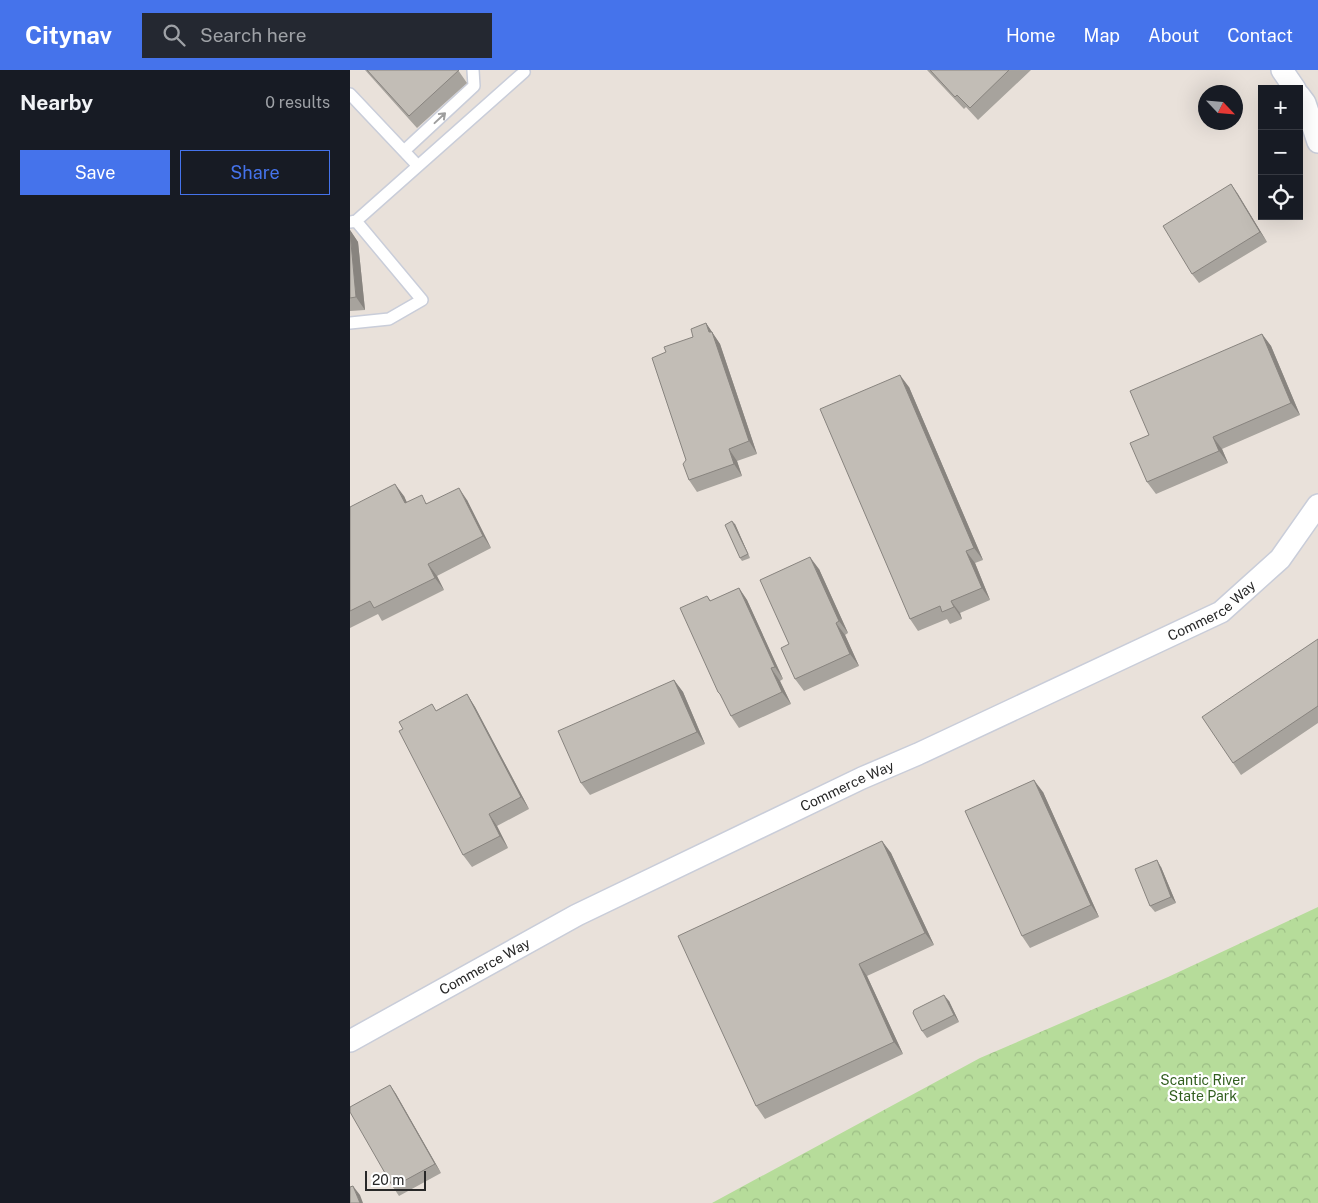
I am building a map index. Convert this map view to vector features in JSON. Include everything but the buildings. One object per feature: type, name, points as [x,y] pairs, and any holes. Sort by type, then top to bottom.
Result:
[{"type":"street","points":[[1282,70],[1292,85]]},
{"type":"street","points":[[1303,100],[1318,142]]},
{"type":"street","name":"Commerce Way","points":[[350,1041],[577,914],[862,778],[918,754],[1221,612],[1280,560],[1318,505]]},
{"type":"lane","points":[[404,151],[474,86],[473,70]]},
{"type":"lane","points":[[350,323],[389,319],[422,300],[353,222],[524,72],[523,70]]},
{"type":"lane","points":[[350,94],[418,166]]},
{"type":"green space","name":"Scantic River State Park","points":[[1318,907],[1318,1203],[712,1203],[980,1058],[1168,977]]}]
